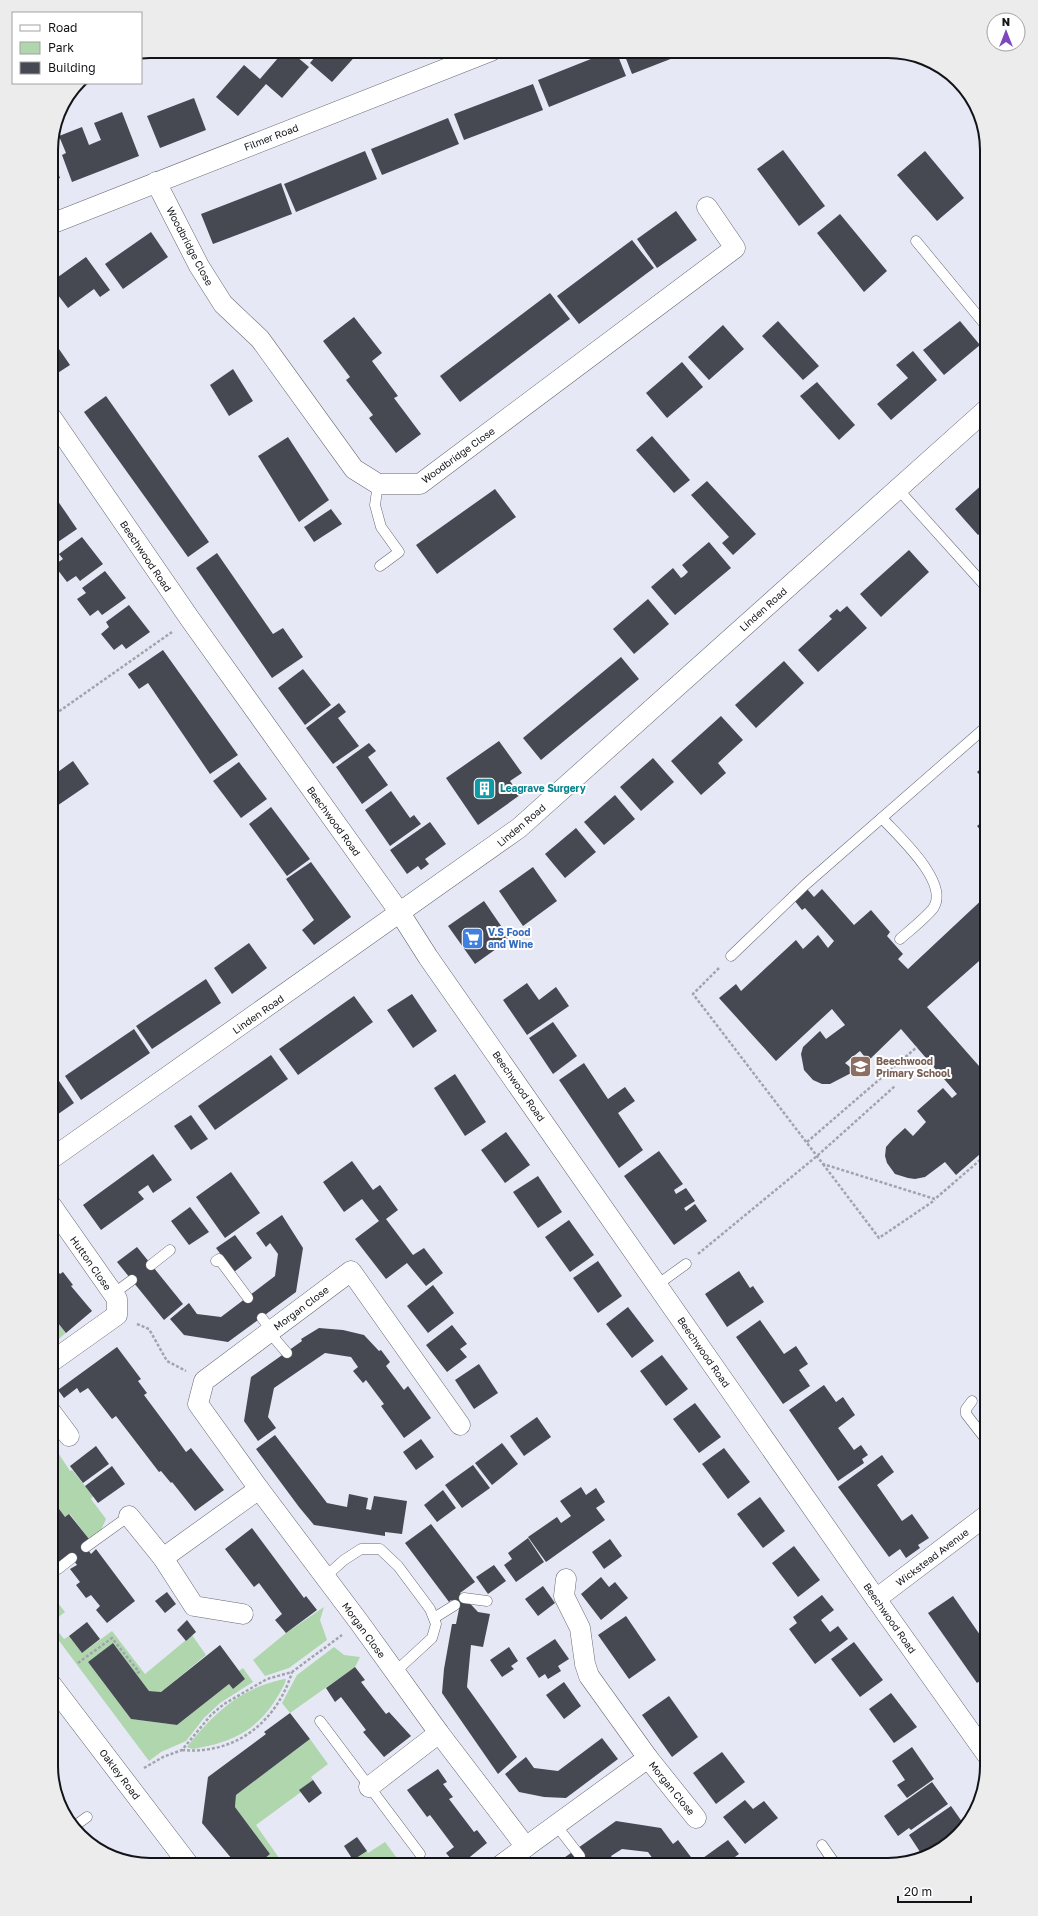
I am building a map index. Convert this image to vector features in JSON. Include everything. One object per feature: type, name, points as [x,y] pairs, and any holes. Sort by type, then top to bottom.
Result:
[{"type":"street","name":"Filmer Road","points":[[58,221],[473,58]]},
{"type":"street","name":"Woodbridge Close","points":[[156,182],[198,266],[223,304],[260,339],[354,469],[378,484],[420,484],[735,248],[707,207]]},
{"type":"street","name":"Linden Road","points":[[58,1154],[519,828],[897,488],[980,416]]},
{"type":"street","name":"Beechwood Road","points":[[58,427],[190,619],[400,913],[428,957],[876,1599],[980,1745]]},
{"type":"street","name":"Hutton Close","points":[[58,1215],[117,1299],[117,1315]]},
{"type":"street","name":"Morgan Close","points":[[460,1425],[351,1271],[268,1327],[204,1381],[198,1404],[439,1733],[526,1847]]},
{"type":"street","points":[[58,1357],[117,1315]]},
{"type":"street","points":[[163,1558],[259,1489]]},
{"type":"street","points":[[129,1516],[163,1558],[194,1606],[243,1614]]},
{"type":"street","name":"Wickstead Avenue","points":[[876,1599],[980,1519]]},
{"type":"street","name":"Morgan Close","points":[[566,1579],[564,1596],[580,1628],[585,1664],[589,1676],[648,1758],[696,1818]]},
{"type":"street","name":"Oakley Road","points":[[58,1693],[184,1858]]},
{"type":"street","points":[[369,1787],[439,1733]]},
{"type":"street","name":"Morgan Close","points":[[511,1858],[648,1758]]},
{"type":"lane","points":[[916,241],[980,319]]},
{"type":"lane","points":[[378,484],[375,505],[381,527],[399,552],[380,566]]},
{"type":"lane","points":[[897,488],[980,580]]},
{"type":"lane","points":[[731,956],[805,885],[980,732]]},
{"type":"lane","points":[[882,818],[925,867],[934,884],[937,898],[934,908],[900,939]]},
{"type":"lane","points":[[151,1265],[170,1250]]},
{"type":"lane","points":[[216,1261],[220,1259],[248,1298]]},
{"type":"lane","points":[[657,1285],[686,1264]]},
{"type":"lane","points":[[113,1294],[132,1280]]},
{"type":"lane","points":[[268,1327],[286,1353]]},
{"type":"lane","points":[[972,1401],[966,1409],[966,1414],[980,1432]]},
{"type":"lane","points":[[86,1547],[129,1516]]},
{"type":"lane","points":[[325,1577],[344,1560],[361,1550],[380,1549],[398,1566],[430,1609],[436,1624],[432,1638],[395,1672]]},
{"type":"lane","points":[[58,1569],[72,1558]]},
{"type":"lane","points":[[464,1598],[487,1601]]},
{"type":"lane","points":[[434,1618],[456,1605]]},
{"type":"lane","points":[[320,1721],[420,1854]]},
{"type":"lane","points":[[78,1823],[87,1817]]},
{"type":"lane","points":[[556,1825],[580,1856]]},
{"type":"lane","points":[[822,1845],[831,1858]]},
{"type":"path","points":[[58,712],[190,619]]},
{"type":"path","points":[[731,956],[693,994],[879,1238],[935,1199],[980,1160]]},
{"type":"path","points":[[807,1142],[917,1047]]},
{"type":"path","points":[[686,1264],[817,1156],[895,1086]]},
{"type":"path","points":[[823,1164],[935,1199]]},
{"type":"path","points":[[117,1315],[149,1329],[167,1361],[204,1381]]},
{"type":"path","points":[[182,1750],[211,1715],[224,1704],[267,1679],[292,1672],[359,1622]]},
{"type":"path","points":[[78,1663],[112,1638],[126,1653],[138,1672],[136,1674]]},
{"type":"path","points":[[124,1779],[163,1756],[182,1750],[200,1752],[219,1748],[239,1740],[253,1732],[274,1710],[288,1685],[292,1672]]},
{"type":"green space","points":[[58,1323],[66,1333],[58,1339]]},
{"type":"green space","points":[[58,1453],[70,1471],[72,1470],[93,1496],[91,1499],[106,1519],[101,1530],[89,1539],[70,1514],[65,1517],[58,1508]]},
{"type":"green space","points":[[58,1603],[65,1612],[58,1618]]},
{"type":"green space","points":[[324,1607],[320,1620],[327,1640],[289,1668],[265,1676],[253,1660],[286,1633]]},
{"type":"green space","points":[[112,1631],[145,1674],[192,1635],[206,1655],[161,1692],[149,1691],[113,1643],[88,1662],[131,1719],[177,1725],[229,1684],[233,1689],[245,1679],[239,1671],[243,1668],[253,1682],[220,1703],[204,1718],[186,1741],[161,1752],[149,1761],[58,1639],[58,1632],[64,1639],[69,1636],[82,1653]]},
{"type":"green space","points":[[334,1647],[344,1655],[360,1657],[355,1667],[290,1713],[282,1703],[297,1675]]},
{"type":"green space","points":[[286,1679],[285,1683],[271,1706],[255,1724],[234,1737],[222,1742],[194,1749],[187,1747],[207,1723],[229,1704],[254,1689]]},
{"type":"green space","points":[[310,1739],[328,1764],[311,1777],[313,1780],[300,1790],[301,1792],[256,1825],[279,1858],[266,1858],[270,1854],[235,1807],[236,1795]]},
{"type":"green space","points":[[385,1842],[397,1858],[356,1858],[367,1851],[368,1853]]},
{"type":"building","points":[[278,58],[298,58],[309,67],[282,98],[266,84],[238,116],[216,97],[244,65],[260,79]]},
{"type":"building","points":[[314,58],[354,58],[332,82],[310,63]]},
{"type":"building","points":[[593,58],[619,58],[626,76],[549,107],[538,80]]},
{"type":"building","points":[[626,58],[673,58],[632,74]]},
{"type":"building","points":[[533,84],[543,110],[464,140],[454,114]]},
{"type":"building","points":[[194,98],[206,130],[160,148],[147,116]]},
{"type":"building","points":[[122,112],[139,156],[72,182],[62,155],[66,153],[59,136],[82,127],[89,145],[101,140],[94,123]]},
{"type":"building","points":[[448,118],[459,144],[382,175],[371,149]]},
{"type":"building","points":[[783,150],[825,206],[799,226],[757,169]]},
{"type":"building","points":[[365,151],[377,179],[296,212],[284,184]]},
{"type":"building","points":[[925,151],[964,198],[937,221],[897,175]]},
{"type":"building","points":[[281,183],[292,214],[213,244],[201,214]]},
{"type":"building","points":[[676,211],[697,240],[657,268],[637,239]]},
{"type":"building","points":[[840,214],[887,271],[864,292],[817,233]]},
{"type":"building","points":[[151,232],[168,257],[123,289],[105,264]]},
{"type":"building","points":[[632,240],[654,268],[579,324],[557,296]]},
{"type":"building","points":[[86,257],[110,290],[100,297],[94,289],[68,308],[58,295],[58,277]]},
{"type":"building","points":[[550,293],[570,319],[460,402],[440,376]]},
{"type":"building","points":[[354,317],[382,353],[372,361],[398,396],[394,398],[421,434],[396,453],[369,418],[373,415],[346,380],[350,377],[323,341]]},
{"type":"building","points":[[778,321],[819,366],[803,380],[762,336]]},
{"type":"building","points":[[960,321],[980,345],[944,375],[923,350]]},
{"type":"building","points":[[723,325],[744,349],[709,380],[688,357]]},
{"type":"building","points":[[58,350],[70,365],[58,373]]},
{"type":"building","points":[[913,351],[937,380],[891,420],[877,404],[908,378],[896,365]]},
{"type":"building","points":[[682,362],[703,387],[667,418],[646,393]]},
{"type":"building","points":[[233,369],[253,401],[229,416],[210,385]]},
{"type":"building","points":[[817,382],[855,425],[839,440],[800,396]]},
{"type":"building","points":[[106,396],[209,542],[188,557],[84,412]]},
{"type":"building","points":[[652,436],[690,480],[674,493],[636,450]]},
{"type":"building","points":[[288,437],[329,500],[299,522],[258,456]]},
{"type":"building","points":[[707,481],[756,534],[733,555],[722,543],[729,537],[691,495]]},
{"type":"building","points":[[980,486],[980,533],[978,535],[955,509]]},
{"type":"building","points":[[495,489],[516,517],[437,574],[416,545]]},
{"type":"building","points":[[58,501],[77,529],[58,542]]},
{"type":"building","points":[[331,509],[342,524],[314,542],[304,527]]},
{"type":"building","points":[[82,537],[103,564],[80,581],[76,576],[67,582],[58,570],[58,562],[63,559],[59,554]]},
{"type":"building","points":[[709,542],[731,568],[675,615],[651,587],[673,568],[681,578],[684,576],[688,572],[682,565]]},
{"type":"building","points":[[909,550],[929,572],[881,617],[860,594]]},
{"type":"building","points":[[217,553],[273,634],[283,628],[303,657],[272,678],[196,568]]},
{"type":"building","points":[[105,571],[126,598],[102,615],[98,610],[90,616],[77,599],[86,593],[82,588]]},
{"type":"building","points":[[648,599],[669,624],[634,654],[613,629]]},
{"type":"building","points":[[129,605],[150,632],[126,649],[122,644],[114,650],[101,634],[109,627],[106,622]]},
{"type":"building","points":[[847,606],[867,628],[818,672],[798,650],[832,619],[829,616],[837,609],[840,612]]},
{"type":"building","points":[[163,650],[238,755],[210,774],[148,683],[139,689],[128,674]]},
{"type":"building","points":[[621,657],[639,679],[541,760],[523,738]]},
{"type":"building","points":[[784,661],[804,683],[756,728],[735,705]]},
{"type":"building","points":[[303,669],[331,705],[305,725],[278,688]]},
{"type":"building","points":[[339,703],[346,712],[338,718],[359,746],[333,764],[306,728]]},
{"type":"building","points":[[721,716],[743,740],[718,763],[726,773],[701,795],[671,761]]},
{"type":"building","name":"Leagrave Surgery","points":[[499,741],[522,773],[510,781],[520,795],[478,825],[446,778]]},
{"type":"building","points":[[369,743],[376,751],[368,757],[388,785],[362,804],[336,767]]},
{"type":"building","points":[[653,758],[674,782],[641,811],[620,787]]},
{"type":"building","points":[[73,761],[89,784],[58,805],[58,772]]},
{"type":"building","points":[[239,762],[267,799],[241,818],[213,781]]},
{"type":"building","points":[[391,791],[410,818],[414,815],[421,824],[390,846],[365,810]]},
{"type":"building","points":[[615,795],[635,819],[604,845],[584,822]]},
{"type":"building","points":[[271,807],[310,859],[287,876],[249,824]]},
{"type":"building","points":[[430,822],[446,844],[425,859],[429,864],[421,870],[418,866],[407,874],[390,850]]},
{"type":"building","points":[[576,828],[596,852],[565,878],[545,854]]},
{"type":"building","points":[[311,862],[351,917],[314,945],[302,930],[314,920],[286,879]]},
{"type":"building","points":[[533,867],[557,901],[523,926],[499,891]]},
{"type":"building","points":[[807,889],[814,897],[822,889],[854,925],[871,910],[890,932],[887,936],[903,954],[898,959],[908,969],[980,902],[980,960],[927,1007],[979,1066],[980,1065],[980,1154],[956,1175],[945,1162],[925,1177],[915,1179],[908,1178],[895,1174],[887,1163],[885,1156],[886,1147],[893,1139],[905,1128],[913,1136],[926,1122],[917,1111],[943,1088],[952,1098],[957,1094],[901,1029],[868,1061],[860,1051],[845,1063],[855,1071],[830,1084],[822,1084],[813,1080],[804,1070],[801,1054],[803,1047],[820,1031],[826,1039],[845,1025],[832,1009],[776,1061],[719,998],[736,984],[741,991],[796,940],[803,949],[818,935],[828,948],[834,941],[805,908],[802,910],[794,900]]},
{"type":"building","points":[[484,901],[510,939],[475,964],[448,926]]},
{"type":"building","points":[[249,943],[267,968],[232,994],[214,968]]},
{"type":"building","points":[[206,979],[221,1003],[152,1049],[136,1026]]},
{"type":"building","points":[[527,983],[539,1000],[556,987],[569,1006],[527,1035],[503,1000]]},
{"type":"building","points":[[412,994],[437,1031],[413,1048],[387,1010]]},
{"type":"building","points":[[354,996],[373,1022],[298,1075],[279,1049]]},
{"type":"building","points":[[553,1022],[577,1056],[553,1074],[529,1038]]},
{"type":"building","points":[[134,1029],[150,1053],[81,1100],[65,1076]]},
{"type":"building","points":[[271,1055],[288,1079],[215,1130],[198,1106]]},
{"type":"building","points":[[584,1063],[608,1099],[625,1087],[635,1101],[618,1113],[643,1150],[619,1168],[559,1080]]},
{"type":"building","points":[[455,1074],[486,1122],[465,1136],[434,1088]]},
{"type":"building","points":[[58,1079],[74,1103],[58,1114]]},
{"type":"building","points":[[191,1115],[208,1139],[191,1150],[174,1126]]},
{"type":"building","points":[[506,1132],[530,1165],[505,1183],[481,1150]]},
{"type":"building","points":[[659,1151],[683,1184],[674,1190],[676,1194],[686,1188],[695,1201],[684,1208],[686,1211],[695,1204],[707,1221],[674,1245],[624,1176]]},
{"type":"building","points":[[153,1154],[172,1180],[153,1193],[148,1185],[138,1192],[144,1199],[101,1230],[83,1205]]},
{"type":"building","points":[[352,1161],[373,1190],[380,1185],[398,1210],[386,1219],[413,1255],[424,1248],[443,1273],[426,1286],[407,1263],[386,1279],[355,1239],[379,1221],[362,1199],[344,1212],[323,1182]]},
{"type":"building","points":[[231,1172],[260,1213],[225,1238],[196,1197]]},
{"type":"building","points":[[538,1176],[562,1212],[538,1228],[513,1192]]},
{"type":"building","points":[[190,1207],[209,1232],[189,1245],[171,1221]]},
{"type":"building","points":[[282,1215],[303,1248],[296,1292],[228,1342],[184,1335],[170,1319],[189,1303],[197,1314],[221,1317],[275,1276],[278,1254],[270,1243],[266,1247],[256,1233]]},
{"type":"building","points":[[569,1220],[594,1255],[570,1272],[545,1237]]},
{"type":"building","points":[[235,1235],[252,1258],[234,1272],[216,1248]]},
{"type":"building","points":[[137,1247],[183,1304],[164,1320],[117,1262]]},
{"type":"building","points":[[598,1261],[622,1296],[598,1313],[573,1278]]},
{"type":"building","points":[[739,1271],[750,1288],[753,1286],[764,1302],[727,1327],[705,1294]]},
{"type":"building","points":[[58,1272],[60,1274],[63,1272],[73,1285],[71,1286],[92,1311],[66,1333],[58,1323]]},
{"type":"building","points":[[433,1285],[454,1313],[428,1333],[407,1306]]},
{"type":"building","points":[[628,1307],[654,1341],[632,1358],[606,1324]]},
{"type":"building","points":[[760,1320],[784,1354],[796,1346],[808,1364],[799,1370],[810,1386],[783,1404],[736,1337]]},
{"type":"building","points":[[452,1325],[467,1344],[460,1349],[467,1357],[447,1372],[426,1345]]},
{"type":"building","points":[[319,1328],[343,1330],[364,1335],[379,1351],[381,1350],[390,1362],[386,1366],[404,1390],[408,1386],[431,1418],[404,1438],[381,1406],[384,1404],[366,1380],[363,1383],[353,1371],[358,1367],[351,1357],[325,1353],[274,1388],[268,1417],[276,1428],[258,1441],[244,1421],[251,1377],[302,1341],[301,1339]]},
{"type":"building","points":[[117,1347],[141,1379],[138,1381],[147,1393],[144,1395],[186,1452],[191,1448],[224,1490],[195,1511],[172,1482],[171,1483],[161,1471],[159,1472],[116,1416],[112,1419],[88,1388],[80,1393],[77,1388],[64,1398],[58,1390]]},
{"type":"building","points":[[662,1355],[688,1389],[666,1406],[640,1371]]},
{"type":"building","points":[[479,1364],[498,1393],[474,1409],[455,1380]]},
{"type":"building","points":[[824,1385],[836,1402],[843,1397],[855,1415],[838,1428],[854,1450],[861,1445],[868,1455],[862,1459],[864,1463],[838,1481],[789,1410]]},
{"type":"building","points":[[695,1403],[721,1437],[699,1453],[673,1419]]},
{"type":"building","points":[[537,1417],[551,1437],[524,1456],[510,1436]]},
{"type":"building","points":[[275,1435],[327,1503],[347,1507],[349,1494],[368,1498],[366,1509],[371,1510],[374,1496],[407,1501],[402,1534],[385,1532],[385,1536],[314,1525],[256,1449]]},
{"type":"building","points":[[421,1439],[434,1457],[416,1470],[403,1452]]},
{"type":"building","points":[[502,1443],[518,1464],[492,1485],[475,1463]]},
{"type":"building","points":[[96,1446],[109,1464],[83,1483],[70,1466]]},
{"type":"building","points":[[724,1448],[750,1482],[728,1499],[702,1464]]},
{"type":"building","points":[[882,1455],[894,1472],[877,1485],[902,1521],[912,1514],[929,1538],[918,1545],[920,1548],[906,1558],[900,1549],[889,1557],[838,1487]]},
{"type":"building","points":[[473,1465],[490,1488],[462,1508],[445,1485]]},
{"type":"building","points":[[112,1466],[125,1484],[98,1503],[85,1486]]},
{"type":"building","points":[[581,1487],[586,1495],[596,1488],[605,1502],[596,1508],[605,1520],[546,1562],[528,1537],[557,1517],[561,1523],[571,1516],[560,1501]]},
{"type":"building","points":[[443,1490],[456,1508],[437,1522],[424,1505]]},
{"type":"building","points":[[760,1497],[785,1531],[763,1548],[737,1514]]},
{"type":"building","points":[[58,1508],[65,1517],[69,1514],[89,1539],[86,1547],[91,1554],[96,1549],[135,1601],[107,1623],[96,1610],[100,1606],[91,1595],[86,1598],[76,1585],[80,1582],[70,1569],[77,1565],[69,1554],[58,1563]]},
{"type":"building","points":[[431,1524],[475,1582],[460,1593],[478,1612],[490,1614],[483,1647],[471,1645],[467,1687],[517,1757],[498,1774],[442,1693],[444,1669],[452,1624],[456,1624],[459,1609],[451,1600],[449,1602],[405,1543]]},
{"type":"building","points":[[252,1528],[304,1598],[306,1596],[317,1610],[286,1633],[275,1620],[282,1614],[259,1583],[254,1587],[225,1549]]},
{"type":"building","points":[[528,1538],[544,1562],[516,1582],[504,1565],[512,1559],[508,1553]]},
{"type":"building","points":[[610,1539],[622,1556],[604,1569],[592,1552]]},
{"type":"building","points":[[794,1546],[820,1580],[798,1597],[772,1563]]},
{"type":"building","points":[[494,1565],[506,1581],[488,1594],[476,1577]]},
{"type":"building","points":[[601,1577],[609,1587],[615,1582],[628,1598],[601,1620],[581,1594]]},
{"type":"building","points":[[543,1586],[555,1603],[538,1616],[525,1599]]},
{"type":"building","points":[[167,1592],[176,1604],[165,1613],[155,1601]]},
{"type":"building","points":[[822,1595],[834,1610],[821,1620],[830,1632],[838,1626],[848,1639],[815,1664],[789,1629],[797,1623],[793,1617]]},
{"type":"building","points":[[953,1596],[980,1635],[980,1681],[977,1683],[928,1613]]},
{"type":"building","points":[[626,1616],[656,1660],[629,1679],[598,1635]]},
{"type":"building","points":[[187,1620],[196,1632],[186,1641],[177,1630]]},
{"type":"building","points":[[87,1622],[100,1639],[82,1653],[69,1636]]},
{"type":"building","points":[[555,1639],[569,1659],[558,1666],[561,1671],[548,1679],[545,1674],[539,1678],[526,1658]]},
{"type":"building","points":[[854,1642],[883,1680],[860,1697],[831,1659]]},
{"type":"building","points":[[113,1643],[149,1691],[161,1692],[220,1645],[245,1679],[233,1689],[229,1684],[177,1725],[131,1719],[88,1662]]},
{"type":"building","points":[[509,1647],[518,1661],[511,1666],[514,1669],[502,1677],[490,1660]]},
{"type":"building","points":[[355,1667],[365,1680],[361,1682],[386,1714],[389,1712],[411,1736],[384,1757],[363,1732],[366,1730],[341,1697],[335,1702],[326,1688]]},
{"type":"building","points":[[564,1682],[581,1706],[564,1719],[546,1695]]},
{"type":"building","points":[[891,1693],[917,1727],[894,1743],[869,1709]]},
{"type":"building","points":[[669,1696],[698,1737],[672,1757],[642,1715]]},
{"type":"building","points":[[290,1713],[310,1739],[236,1795],[235,1807],[270,1854],[265,1858],[231,1858],[202,1823],[208,1777],[266,1734],[264,1732]]},
{"type":"building","points":[[602,1738],[618,1759],[566,1798],[544,1797],[519,1792],[505,1774],[526,1757],[534,1768],[558,1771]]},
{"type":"building","points":[[912,1747],[934,1779],[907,1798],[897,1785],[905,1780],[892,1761]]},
{"type":"building","points":[[722,1752],[745,1782],[716,1804],[693,1773]]},
{"type":"building","points":[[438,1769],[447,1782],[443,1784],[453,1797],[449,1799],[474,1832],[477,1830],[487,1843],[469,1858],[450,1858],[446,1853],[454,1847],[430,1815],[427,1817],[407,1790]]},
{"type":"building","points":[[313,1780],[322,1793],[309,1803],[299,1790]]},
{"type":"building","points":[[932,1782],[948,1804],[911,1830],[909,1828],[898,1836],[884,1816]]},
{"type":"building","points":[[745,1800],[753,1809],[764,1801],[778,1818],[745,1844],[723,1817]]},
{"type":"building","points":[[951,1806],[962,1821],[944,1839],[934,1846],[920,1852],[909,1835]]},
{"type":"building","points":[[616,1821],[661,1828],[673,1844],[678,1840],[692,1858],[652,1858],[648,1852],[622,1849],[611,1856],[612,1858],[564,1858]]},
{"type":"building","points":[[357,1837],[367,1851],[356,1858],[352,1858],[344,1846]]},
{"type":"building","points":[[728,1840],[739,1854],[734,1858],[703,1858]]},
{"type":"place","name":"Leagrave Surgery","points":[[484,788]]},
{"type":"place","name":"V.S Food and Wine","points":[[472,938]]},
{"type":"place","name":"Beechwood Primary School","points":[[861,1067]]}]
